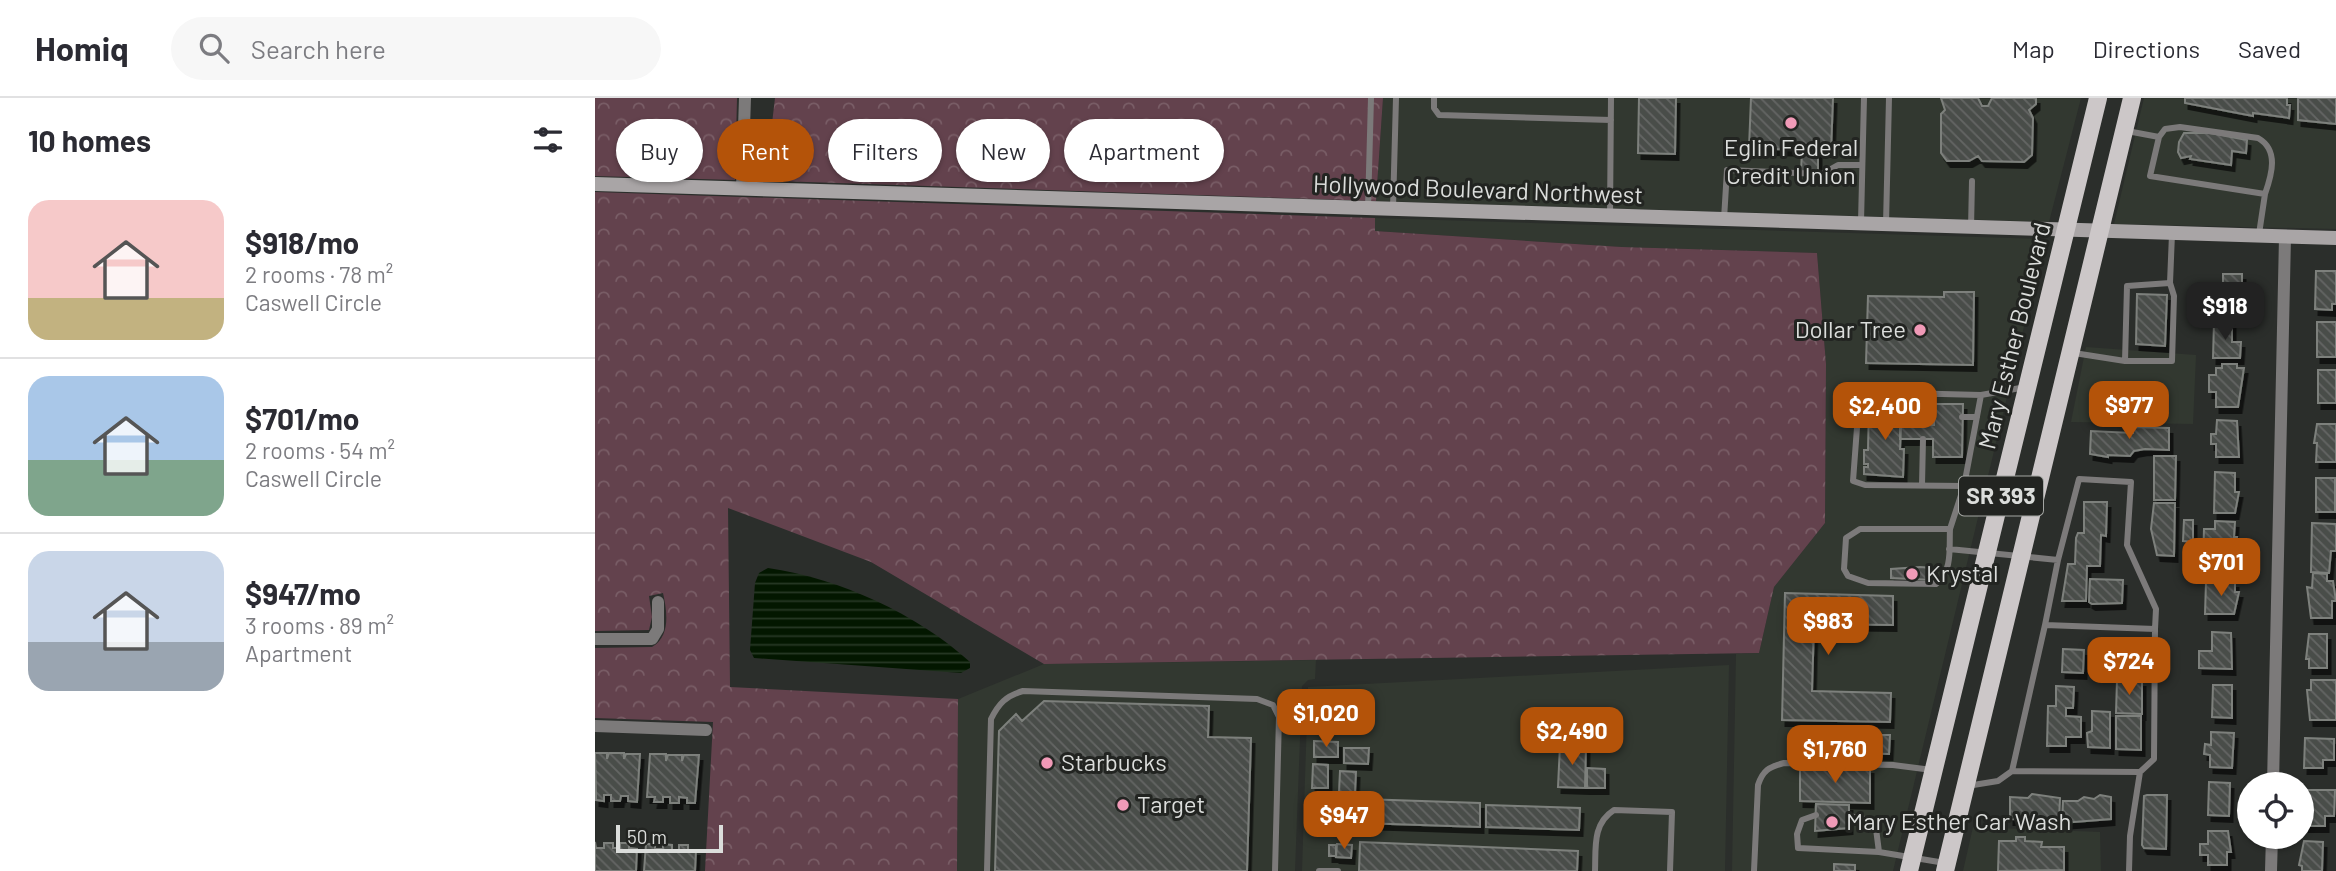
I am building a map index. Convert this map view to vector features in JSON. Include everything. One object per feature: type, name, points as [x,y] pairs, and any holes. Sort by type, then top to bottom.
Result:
[{"type":"main road","name":"Mary Esther Boulevard","points":[[1911,863],[2098,98]]},
{"type":"main road","name":"SR 393","points":[[1946,867],[2132,98]]},
{"type":"street","points":[[742,188],[745,98]]},
{"type":"street","name":"Hollywood Boulevard Northwest","points":[[595,184],[1610,218],[2336,238]]},
{"type":"street","points":[[2273,772],[2285,237]]},
{"type":"street","points":[[595,639],[652,639],[658,629],[658,602]]},
{"type":"street","points":[[595,726],[706,730]]},
{"type":"street","points":[[2271,849],[2271,871]]},
{"type":"lane","points":[[1368,209],[1371,98]]},
{"type":"lane","points":[[1393,210],[1396,98]]},
{"type":"lane","points":[[1434,98],[1434,108],[1439,115],[1611,120]]},
{"type":"lane","points":[[1610,218],[1611,98]]},
{"type":"lane","points":[[1861,225],[1864,98]]},
{"type":"lane","points":[[1886,226],[1889,98]]},
{"type":"lane","points":[[2258,236],[2271,172],[2272,152],[2268,143],[2258,138],[2180,127],[2165,129],[2159,137],[2150,176],[2265,194]]},
{"type":"lane","points":[[2125,130],[2159,137]]},
{"type":"lane","points":[[1724,221],[1727,170],[1822,174],[1838,165],[1862,165]]},
{"type":"lane","points":[[1971,228],[1972,181]]},
{"type":"lane","points":[[2072,352],[2125,361],[2172,361],[2169,329],[2172,234]]},
{"type":"lane","points":[[2125,361],[2127,286],[2170,283]]},
{"type":"lane","points":[[2126,311],[2137,312]]},
{"type":"lane","points":[[2126,327],[2137,328]]},
{"type":"lane","points":[[1964,486],[1865,485],[1853,481],[1859,401],[1864,392],[1981,396],[2028,386]]},
{"type":"lane","points":[[1923,395],[1924,425]]},
{"type":"lane","points":[[1950,528],[1860,528],[1846,538],[1844,569],[1848,576],[1868,583],[1936,584],[1944,576],[1949,564],[1950,528],[1964,486],[1981,396]]},
{"type":"lane","points":[[1923,416],[1934,416]]},
{"type":"lane","points":[[1962,416],[1977,417]]},
{"type":"lane","points":[[1922,485],[1923,441],[1933,443]]},
{"type":"lane","points":[[1962,444],[1972,444]]},
{"type":"lane","points":[[2011,771],[2079,479],[2131,482],[2127,545],[2156,609],[2154,759],[2140,772],[2130,836],[2129,871]]},
{"type":"lane","points":[[1949,549],[2021,554],[2058,560]]},
{"type":"lane","points":[[2045,625],[2155,629]]},
{"type":"lane","points":[[988,871],[991,719],[1008,695],[1023,691],[1257,699],[1273,705],[1279,717],[1275,871]]},
{"type":"lane","points":[[1754,871],[1758,785],[1763,772],[1770,766],[1784,763],[1893,765],[1934,770]]},
{"type":"lane","points":[[1965,786],[1998,781],[2011,771],[2140,772]]},
{"type":"lane","points":[[1595,871],[1597,832],[1607,814],[1613,810],[1672,813],[1670,871]]},
{"type":"lane","points":[[1816,815],[1802,820],[1798,827],[1796,843],[1803,851],[1879,852],[1911,863],[1946,867]]},
{"type":"lane","points":[[1849,816],[1875,821],[1879,852]]},
{"type":"lane","points":[[1319,871],[1338,871]]},
{"type":"shaded area","points":[[1383,98],[2081,98],[2049,222],[1376,201]]},
{"type":"shaded area","points":[[2144,98],[2336,98],[2336,229],[2114,224]]},
{"type":"shaded area","points":[[1375,218],[2045,239],[1893,871],[1732,871],[1736,654],[1759,653],[1774,587],[1825,523],[1826,364],[1817,253],[1622,247],[1375,231]]},
{"type":"shaded area","points":[[2086,347],[2196,355],[2193,424],[2071,422]]},
{"type":"shaded area","points":[[768,568],[822,580],[876,601],[926,628],[970,662],[970,668],[961,673],[754,658],[750,650],[755,583],[759,573]]},
{"type":"shaded area","points":[[1316,660],[1315,679],[1308,680],[1302,686],[1295,871],[957,871],[958,699],[1044,664]]},
{"type":"shaded area","points":[[1729,665],[1725,871],[1302,871],[1308,687]]},
{"type":"shaded area","points":[[1973,827],[2100,832],[2101,871],[1963,871]]},
{"type":"green space","points":[[595,98],[737,98],[736,119],[717,119],[717,179],[703,179],[703,119],[616,119],[616,177],[595,176]]},
{"type":"green space","points":[[775,98],[1383,98],[1376,201],[807,182],[814,182],[814,119],[773,119]]},
{"type":"green space","points":[[595,192],[1375,218],[1375,231],[1622,247],[1817,253],[1826,364],[1825,523],[1774,587],[1759,653],[1044,664],[871,562],[728,508],[730,687],[958,699],[957,871],[705,871],[713,722],[595,718],[595,648],[652,647],[665,630],[666,615],[663,593],[649,596],[652,617],[649,630],[595,631]]},
{"type":"building","points":[[1639,98],[1676,98],[1675,154],[1638,153]]},
{"type":"building","name":"Eglin Federal Credit Union","points":[[1751,98],[1833,98],[1831,151],[1818,150],[1818,172],[1801,172],[1802,150],[1749,148]]},
{"type":"building","points":[[1941,98],[1978,98],[1982,106],[1988,106],[1992,98],[2036,98],[2036,104],[2029,110],[2033,118],[2032,155],[2024,162],[1982,161],[1978,156],[1969,161],[1947,161],[1941,153],[1941,114],[1945,110]]},
{"type":"building","points":[[2185,98],[2287,98],[2287,105],[2290,105],[2289,118],[2253,113],[2253,116],[2185,103]]},
{"type":"building","points":[[2298,98],[2336,98],[2336,124],[2298,120]]},
{"type":"building","points":[[2184,133],[2210,133],[2247,140],[2246,153],[2232,151],[2231,165],[2190,159],[2191,156],[2181,158],[2178,152],[2179,142]]},
{"type":"building","points":[[2316,271],[2336,271],[2336,304],[2332,304],[2332,310],[2315,309]]},
{"type":"building","points":[[2223,274],[2242,274],[2242,283],[2246,283],[2242,307],[2214,306],[2215,285],[2223,285]]},
{"type":"building","name":"Dollar Tree","points":[[1944,292],[1974,292],[1973,365],[1866,363],[1868,296],[1944,297]]},
{"type":"building","points":[[2137,294],[2167,295],[2165,346],[2136,344]]},
{"type":"building","points":[[2214,322],[2232,322],[2232,342],[2241,342],[2240,358],[2213,358]]},
{"type":"building","points":[[2317,322],[2336,322],[2336,357],[2317,357]]},
{"type":"building","points":[[2222,364],[2237,364],[2237,368],[2244,368],[2238,407],[2216,407],[2216,392],[2209,392],[2209,375],[2216,375],[2216,368],[2222,368]]},
{"type":"building","points":[[2318,370],[2336,370],[2336,403],[2318,403]]},
{"type":"building","points":[[2114,397],[2152,401],[2150,416],[2137,415],[2137,420],[2127,419],[2127,413],[2113,412]]},
{"type":"building","points":[[1934,404],[1963,404],[1962,457],[1933,457],[1933,439],[1900,439],[1900,425],[1934,425]]},
{"type":"building","points":[[1869,405],[1902,405],[1900,449],[1904,449],[1903,477],[1864,474],[1864,467],[1868,467],[1868,464],[1864,464],[1864,450],[1868,450]]},
{"type":"building","points":[[2217,420],[2237,421],[2239,457],[2216,457],[2216,444],[2211,444],[2211,434],[2216,434]]},
{"type":"building","points":[[2317,424],[2336,424],[2336,462],[2316,462],[2317,443],[2314,443]]},
{"type":"building","points":[[2133,427],[2169,428],[2169,450],[2145,449],[2134,451],[2130,456],[2090,454],[2091,431],[2133,433]]},
{"type":"building","points":[[2154,456],[2176,456],[2175,500],[2154,500]]},
{"type":"building","points":[[2215,472],[2235,473],[2235,492],[2239,492],[2235,513],[2214,513]]},
{"type":"building","points":[[2316,478],[2335,478],[2335,512],[2316,512]]},
{"type":"building","points":[[2084,502],[2107,502],[2106,536],[2101,535],[2100,566],[2087,566],[2086,601],[2062,601],[2068,564],[2075,564],[2076,538],[2078,533],[2084,533]]},
{"type":"building","points":[[2154,503],[2175,503],[2174,556],[2157,555],[2151,529]]},
{"type":"building","points":[[2184,520],[2193,520],[2193,542],[2183,541]]},
{"type":"building","points":[[2215,521],[2235,522],[2234,537],[2237,537],[2234,564],[2203,563],[2204,529],[2215,529]]},
{"type":"building","points":[[2312,523],[2336,524],[2336,551],[2331,551],[2329,573],[2311,572]]},
{"type":"building","name":"Krystal","points":[[1933,568],[1933,580],[1891,578],[1891,569]]},
{"type":"building","points":[[2313,573],[2327,574],[2327,581],[2333,581],[2336,601],[2332,601],[2332,618],[2311,618],[2307,587],[2312,588]]},
{"type":"building","points":[[2090,579],[2123,580],[2122,603],[2089,602]]},
{"type":"building","points":[[2206,582],[2235,582],[2235,592],[2239,592],[2234,614],[2205,614]]},
{"type":"building","points":[[1785,593],[1893,596],[1893,625],[1814,624],[1812,691],[1891,693],[1890,722],[1782,720]]},
{"type":"building","points":[[2212,632],[2231,633],[2232,669],[2199,668],[2199,651],[2212,651]]},
{"type":"building","points":[[2309,634],[2327,634],[2327,668],[2309,668],[2309,659],[2306,659]]},
{"type":"building","points":[[2063,649],[2084,650],[2083,673],[2062,672]]},
{"type":"building","points":[[2094,649],[2110,650],[2110,653],[2142,651],[2141,674],[2125,674],[2125,677],[2093,673]]},
{"type":"building","points":[[2117,680],[2142,681],[2142,714],[2116,713]]},
{"type":"building","points":[[2311,680],[2336,680],[2336,720],[2310,720],[2307,690],[2311,690]]},
{"type":"building","points":[[2213,685],[2232,685],[2232,718],[2212,717]]},
{"type":"building","points":[[2056,686],[2074,687],[2073,708],[2066,708],[2066,716],[2081,717],[2081,737],[2066,737],[2066,746],[2047,746],[2048,706],[2056,706]]},
{"type":"building","name":"Target","points":[[1044,701],[1209,706],[1208,737],[1251,738],[1247,871],[995,871],[999,731],[1016,714],[1022,721]]},
{"type":"building","points":[[2092,711],[2110,712],[2110,748],[2088,747],[2087,733],[2092,731]]},
{"type":"building","points":[[2116,716],[2141,716],[2141,750],[2116,749]]},
{"type":"building","points":[[2211,732],[2234,733],[2232,768],[2210,767],[2210,755],[2204,754],[2205,744],[2211,745]]},
{"type":"building","points":[[1851,735],[1890,735],[1889,754],[1851,753]]},
{"type":"building","points":[[2305,738],[2334,739],[2334,760],[2323,760],[2323,768],[2304,768]]},
{"type":"building","points":[[1314,741],[1338,742],[1338,757],[1314,757]]},
{"type":"building","points":[[1560,745],[1586,746],[1585,788],[1558,787]]},
{"type":"building","points":[[1344,748],[1369,748],[1368,764],[1344,763]]},
{"type":"building","points":[[595,753],[607,753],[607,759],[609,753],[624,753],[624,759],[626,754],[640,754],[637,802],[628,801],[628,796],[621,796],[620,801],[611,801],[611,795],[604,795],[604,801],[596,800]]},
{"type":"building","points":[[650,754],[666,754],[666,761],[668,755],[682,755],[682,761],[684,755],[699,755],[695,803],[687,803],[687,798],[679,797],[679,803],[670,803],[670,797],[663,797],[663,802],[654,802],[655,797],[647,797]]},
{"type":"building","points":[[1313,764],[1328,765],[1328,788],[1312,788]]},
{"type":"building","points":[[1587,768],[1605,769],[1605,788],[1587,788]]},
{"type":"building","points":[[1800,768],[1870,768],[1870,803],[1800,801]]},
{"type":"building","points":[[1340,771],[1356,772],[1355,793],[1339,792]]},
{"type":"building","points":[[2209,782],[2230,783],[2229,816],[2208,815]]},
{"type":"building","points":[[2314,790],[2335,790],[2334,816],[2325,816],[2325,826],[2314,826]]},
{"type":"building","points":[[2032,794],[2060,798],[2059,820],[2010,819],[2010,797],[2028,798]]},
{"type":"building","points":[[2100,795],[2111,797],[2111,819],[2062,823],[2063,801],[2078,801],[2084,797],[2094,799]]},
{"type":"building","points":[[2167,795],[2166,849],[2144,848],[2142,845],[2144,796]]},
{"type":"building","points":[[1362,799],[1480,803],[1480,827],[1361,823]]},
{"type":"building","points":[[1323,803],[1331,803],[1330,818],[1323,818]]},
{"type":"building","points":[[1336,804],[1352,804],[1351,828],[1335,828]]},
{"type":"building","name":"Mary Esther Car Wash","points":[[1816,804],[1849,805],[1849,828],[1815,831]]},
{"type":"building","points":[[1486,805],[1580,808],[1579,830],[1486,827]]},
{"type":"building","points":[[2208,831],[2228,831],[2231,852],[2227,852],[2227,865],[2208,865],[2208,855],[2200,855],[2200,844],[2208,844]]},
{"type":"building","points":[[2016,837],[2025,837],[2025,841],[2042,842],[2041,847],[2064,847],[2064,870],[1998,871],[1999,841],[2016,841]]},
{"type":"building","points":[[595,842],[596,848],[604,848],[604,843],[613,843],[613,848],[620,848],[620,843],[629,843],[629,848],[637,849],[636,871],[595,871]]},
{"type":"building","points":[[1360,842],[1578,851],[1577,871],[1359,871]]},
{"type":"building","points":[[2314,842],[2323,842],[2322,871],[2302,871],[2302,866],[2299,865],[2302,849],[2314,849]]},
{"type":"building","points":[[646,844],[655,844],[655,849],[663,849],[663,844],[672,845],[672,850],[679,850],[679,845],[688,845],[688,850],[696,850],[695,871],[644,871]]},
{"type":"building","points":[[1337,844],[1352,845],[1351,858],[1336,857]]},
{"type":"building","points":[[1329,845],[1336,845],[1336,856],[1329,856]]},
{"type":"building","points":[[1834,864],[1855,865],[1855,871],[1834,871]]},
{"type":"place","name":"Eglin Federal Credit Union","points":[[1791,123]]},
{"type":"place","name":"Dollar Tree","points":[[1920,330]]},
{"type":"place","name":"Krystal","points":[[1912,574]]},
{"type":"place","name":"Starbucks","points":[[1047,763]]},
{"type":"place","name":"Target","points":[[1123,805]]},
{"type":"place","name":"Mary Esther Car Wash","points":[[1832,822]]}]
